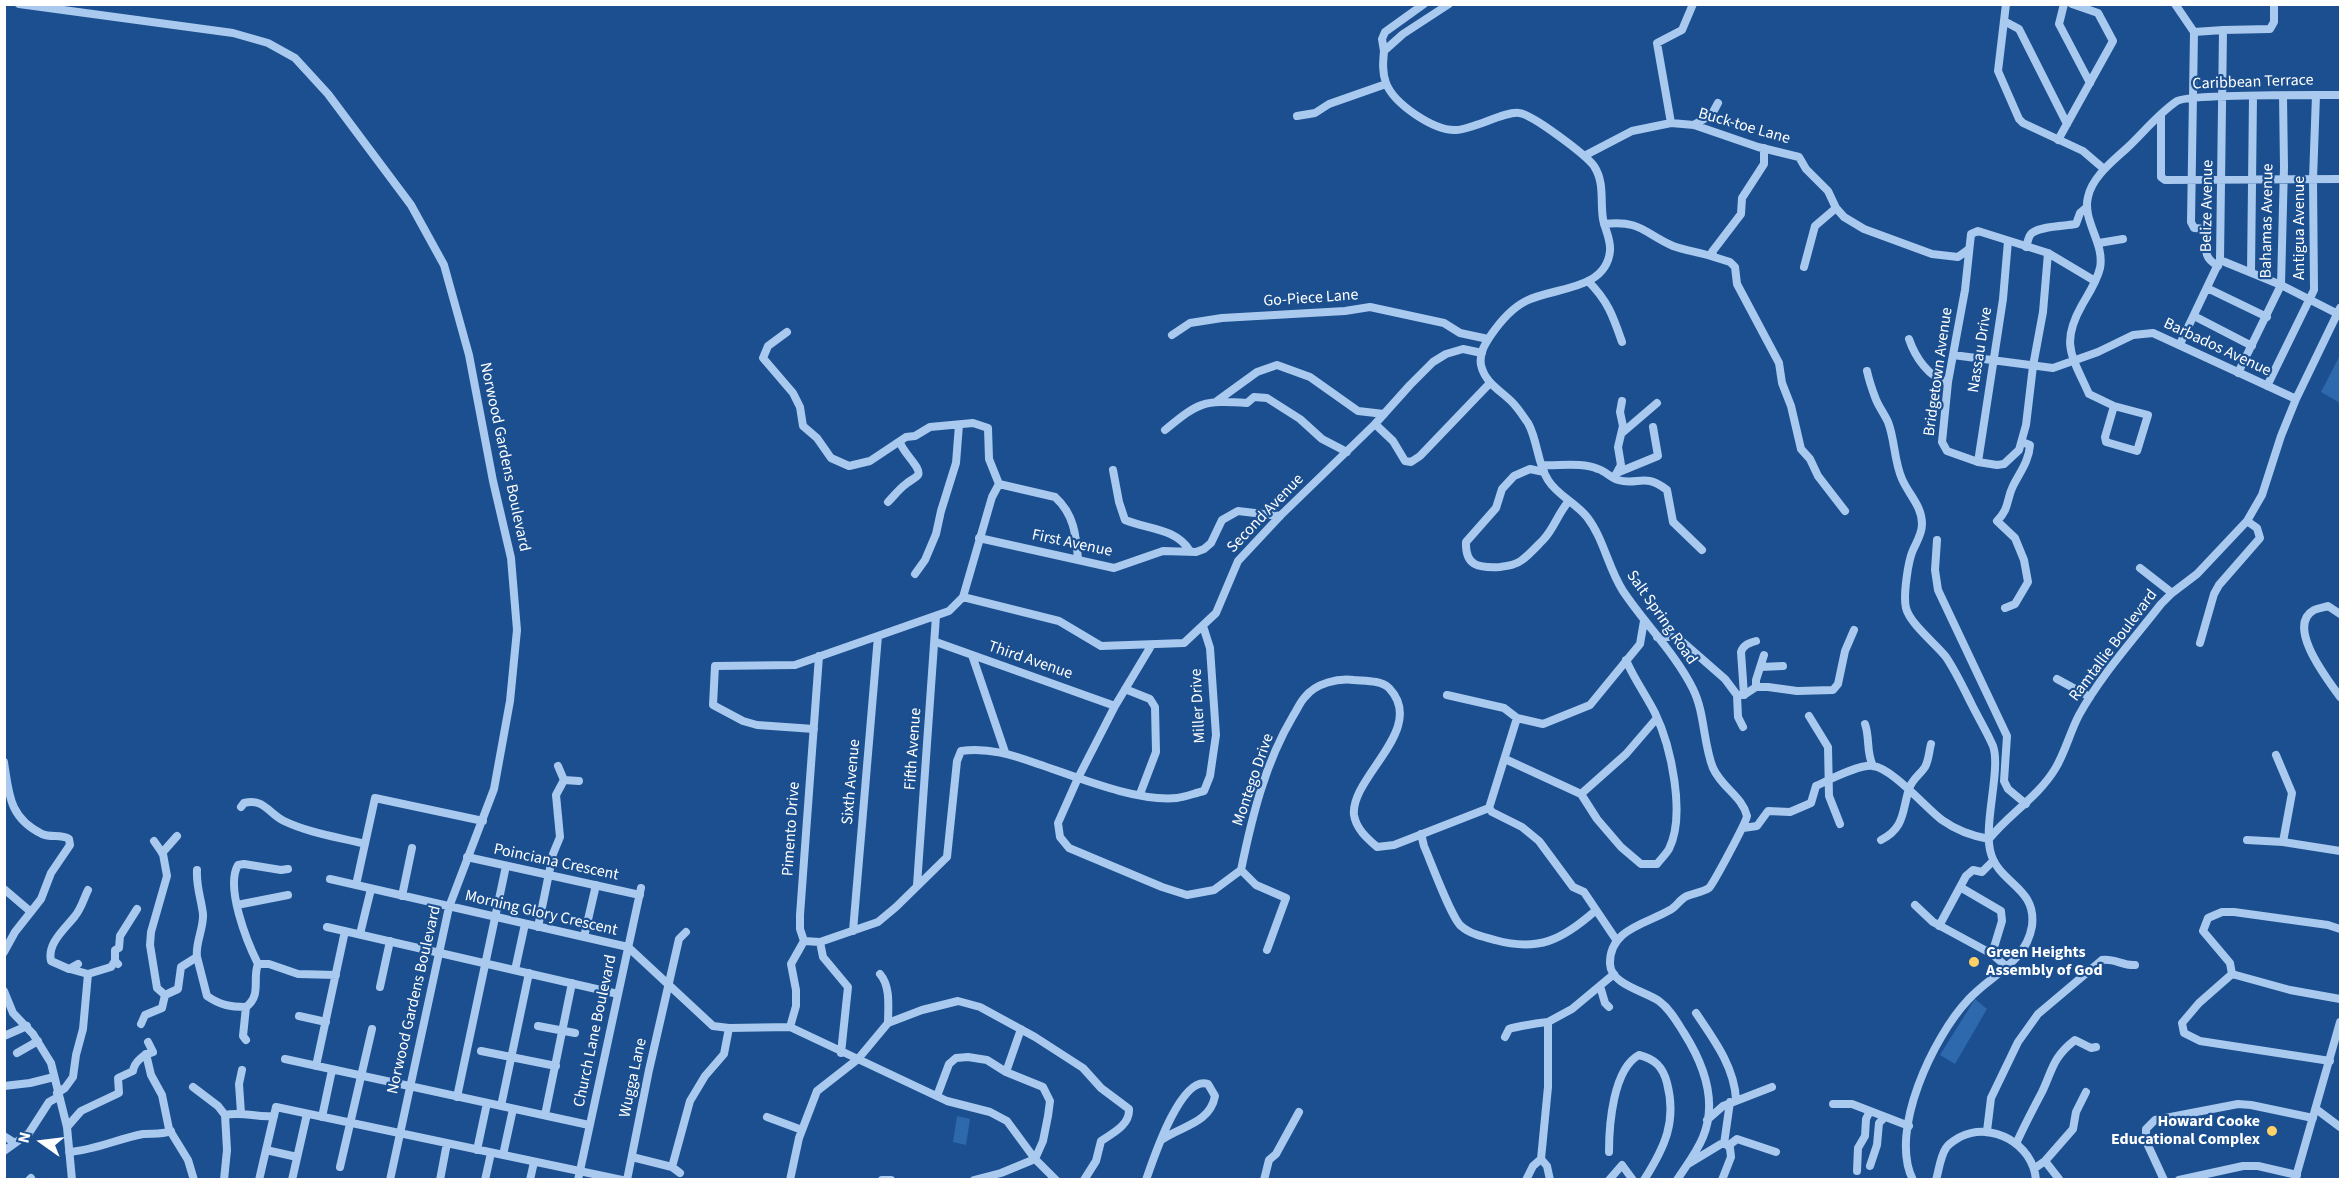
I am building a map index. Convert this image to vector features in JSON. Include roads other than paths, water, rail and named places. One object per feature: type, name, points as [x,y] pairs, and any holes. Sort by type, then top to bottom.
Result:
[{"type":"street","name":"Norwood Gardens Boulevard","points":[[19,4],[233,33],[268,43],[295,58],[328,94],[411,205],[444,265],[469,355],[511,558],[517,630],[514,674],[500,760],[483,821],[449,907],[437,952],[390,1179]]},
{"type":"street","points":[[1375,424],[1392,441],[1405,460],[1411,462],[1420,456],[1490,383],[1484,374],[1481,362],[1482,352],[1488,339],[1514,308],[1538,295],[1573,288],[1588,281],[1606,264],[1610,252],[1609,238],[1604,224],[1599,177],[1593,165],[1584,156],[1552,132],[1529,116],[1516,112],[1456,130],[1443,128],[1428,122],[1395,97],[1386,84],[1383,74],[1382,39],[1385,32],[1424,4]]},
{"type":"street","points":[[1384,51],[1403,34],[1449,4]]},
{"type":"street","points":[[1671,123],[1657,43],[1682,30],[1693,4]]},
{"type":"street","points":[[2006,4],[1998,71],[2008,96],[2023,123],[2088,154],[2104,169]]},
{"type":"street","points":[[2064,4],[2060,24],[2090,83]]},
{"type":"street","points":[[2058,140],[2113,41],[2098,13],[2072,4]]},
{"type":"street","points":[[2194,32],[2270,29],[2274,22],[2274,4]]},
{"type":"street","points":[[2176,5],[2194,32],[2192,226],[2207,229],[2206,257],[2251,272],[2340,312]]},
{"type":"street","points":[[2004,21],[2019,29],[2067,124]]},
{"type":"street","name":"Belize Avenue","points":[[2180,344],[2219,263],[2223,180],[2223,30]]},
{"type":"street","points":[[1297,116],[1315,113],[1329,104],[1386,84]]},
{"type":"street","name":"Antigua Avenue","points":[[2267,386],[2314,290],[2313,179],[2316,95]]},
{"type":"street","name":"Caribbean Terrace","points":[[2087,207],[2088,194],[2104,169],[2178,100],[2222,96],[2340,95]]},
{"type":"street","points":[[2251,272],[2253,96]]},
{"type":"street","name":"Bahamas Avenue","points":[[2238,373],[2281,285],[2284,180],[2283,96]]},
{"type":"street","points":[[1694,126],[1712,114],[1718,103]]},
{"type":"street","points":[[2161,116],[2161,177],[2165,180],[2340,179]]},
{"type":"street","name":"Buck-toe Lane","points":[[1584,156],[1632,131],[1671,123],[1694,126],[1799,157],[1806,169],[1832,198],[1836,208],[1844,217],[1864,229],[1925,252],[1954,258],[1961,256],[1969,249]]},
{"type":"street","points":[[1713,257],[1712,252],[1741,214],[1742,198],[1764,164],[1764,148]]},
{"type":"street","points":[[2026,247],[2033,232],[2055,226],[2068,227],[2076,224],[2080,213],[2087,207],[2099,243],[2100,266],[2095,281],[2070,327],[2070,346],[2089,394],[2114,406],[2148,415],[2137,450],[2106,442],[2105,437],[2114,406]]},
{"type":"street","points":[[1804,267],[1815,226],[1836,208]]},
{"type":"street","points":[[1604,224],[1634,225],[1674,246],[1730,262],[1735,267],[1737,284],[1763,329],[1779,363],[1782,383],[1791,406],[1801,449],[1845,511]]},
{"type":"street","name":"Bridgetown Avenue","points":[[2008,241],[1978,231],[1971,234],[1965,290],[1948,382],[1943,447],[1947,451],[1978,462],[1997,465],[2004,464],[2019,450],[2022,442]]},
{"type":"street","points":[[2099,243],[2123,239]]},
{"type":"street","points":[[2008,241],[2048,254],[2095,281]]},
{"type":"street","name":"Nassau Drive","points":[[1978,462],[2002,299],[2008,241]]},
{"type":"street","points":[[2005,608],[2015,604],[2028,582],[2024,560],[2015,538],[1997,521],[2007,509],[2012,488],[2030,454],[2030,445],[2022,442],[2043,312],[2048,254]]},
{"type":"street","points":[[1588,281],[1611,310],[1622,342]]},
{"type":"street","points":[[2207,288],[2267,317]]},
{"type":"street","name":"Go-Piece Lane","points":[[1172,335],[1190,322],[1370,308],[1444,323],[1460,333],[1488,339]]},
{"type":"street","name":"Ramtallie Boulevard","points":[[1989,839],[2001,824],[2026,804],[2055,769],[2078,716],[2090,697],[2161,604],[2198,574],[2247,521],[2262,495],[2296,399],[2340,312]]},
{"type":"street","points":[[2194,316],[2252,346]]},
{"type":"street","points":[[787,332],[768,346],[763,358],[793,393],[800,406],[803,426],[817,438],[831,458],[849,466],[861,465],[906,437],[915,436],[930,427],[972,423],[988,428],[989,459],[999,484]]},
{"type":"street","name":"Barbados Avenue","points":[[1953,354],[2053,368],[2075,361],[2133,335],[2152,333],[2296,399]]},
{"type":"street","points":[[1909,339],[1911,346],[1931,374],[1939,380],[1948,382]]},
{"type":"street","name":"Second Avenue","points":[[963,597],[1059,621],[1101,646],[1151,646],[1184,643],[1203,626],[1221,604],[1238,561],[1280,516],[1375,424],[1433,362],[1446,354],[1463,350],[1482,352]]},
{"type":"street","points":[[1216,402],[1257,372],[1277,365],[1310,377],[1359,411],[1384,414]]},
{"type":"street","points":[[1867,371],[1875,398],[1888,422],[1903,480],[1920,510],[1922,525],[1911,560],[1905,595],[1906,609],[1946,658],[1994,748],[1989,839],[1993,861],[2002,873],[2025,894],[2032,913],[2029,937],[2024,950],[1967,1000],[1950,1024],[1923,1071],[1913,1102],[1906,1156],[1913,1179]]},
{"type":"street","name":"Salt Spring Road","points":[[1490,383],[1515,405],[1524,417],[1536,441],[1549,482],[1589,519],[1614,575],[1694,691],[1713,768],[1720,782],[1741,802],[1748,816],[1743,828]]},
{"type":"street","points":[[1165,430],[1192,408],[1216,402],[1247,404],[1254,398],[1267,398],[1300,420],[1322,439],[1347,452]]},
{"type":"street","points":[[1616,475],[1621,465],[1618,447],[1623,426],[1620,412],[1622,401]]},
{"type":"street","points":[[1621,434],[1657,403]]},
{"type":"street","points":[[915,574],[936,534],[956,463],[959,425]]},
{"type":"street","points":[[1616,475],[1658,456],[1653,427]]},
{"type":"street","points":[[888,502],[918,475],[919,470],[918,466],[906,455],[900,442]]},
{"type":"street","points":[[1569,501],[1562,508],[1545,538],[1521,561],[1508,566],[1477,567],[1465,549],[1466,542],[1496,508],[1502,489],[1514,476],[1530,469],[1598,469],[1616,475],[1620,481],[1641,479],[1657,482],[1667,490],[1673,522],[1702,550]]},
{"type":"street","points":[[1113,470],[1125,520],[1157,528],[1177,537],[1190,551],[1196,552],[1209,546],[1222,520],[1238,511],[1280,516]]},
{"type":"street","points":[[814,729],[757,725],[743,721],[713,705],[715,666],[795,665],[949,610],[963,597],[992,497],[999,484]]},
{"type":"street","points":[[999,484],[1055,497],[1062,503],[1076,529],[1078,559]]},
{"type":"street","points":[[2200,643],[2212,600],[2219,585],[2260,538],[2257,528],[2247,521]]},
{"type":"street","name":"First Avenue","points":[[980,538],[1114,568],[1163,550],[1190,551]]},
{"type":"street","points":[[1937,540],[1935,570],[1938,590],[2007,736],[2004,781],[2008,789],[2026,804]]},
{"type":"street","points":[[2140,568],[2172,593]]},
{"type":"street","points":[[2340,614],[2328,606],[2313,611],[2305,619],[2304,636],[2325,676],[2340,697]]},
{"type":"street","name":"Fifth Avenue","points":[[917,885],[936,642],[936,616]]},
{"type":"street","points":[[1447,695],[1504,708],[1517,718],[1543,724],[1590,705],[1640,644],[1644,621]]},
{"type":"street","name":"Miller Drive","points":[[1140,794],[1160,798],[1179,798],[1204,791],[1210,776],[1216,735],[1209,648],[1203,626]]},
{"type":"street","points":[[1741,695],[1756,687],[1797,691],[1833,690],[1838,684],[1845,651],[1854,630]]},
{"type":"street","name":"Sixth Avenue","points":[[853,931],[879,636]]},
{"type":"street","points":[[1657,637],[1677,637],[1741,695]]},
{"type":"street","points":[[1743,727],[1738,717],[1741,695],[1741,652],[1747,644],[1756,641]]},
{"type":"street","name":"Third Avenue","points":[[936,642],[1115,706]]},
{"type":"street","points":[[1151,646],[1115,706],[1078,778],[1058,823],[1060,837],[1069,848],[1187,896],[1214,890],[1240,870],[1256,885],[1286,898],[1267,950]]},
{"type":"street","points":[[972,655],[1005,753]]},
{"type":"street","points":[[1756,687],[1764,655]]},
{"type":"street","name":"Pimento Drive","points":[[804,940],[800,929],[800,915],[819,656]]},
{"type":"street","points":[[1505,759],[1581,794],[1597,819],[1621,847],[1641,864],[1657,864],[1669,849],[1677,804],[1671,766],[1657,718],[1626,660]]},
{"type":"street","points":[[1761,667],[1783,666]]},
{"type":"street","name":"Montego Drive","points":[[1240,870],[1251,822],[1266,775],[1289,723],[1305,696],[1319,686],[1345,679],[1383,683],[1391,689],[1398,706],[1398,726],[1355,802],[1354,816],[1363,834],[1377,847],[1394,845],[1421,834]]},
{"type":"street","points":[[2057,680],[2090,697]]},
{"type":"street","points":[[790,1027],[796,1006],[796,990],[791,964],[804,940],[820,942],[878,922],[947,857],[957,761],[961,751],[1005,753],[1111,789],[1140,794],[1155,752],[1155,707],[1150,699],[1125,690]]},
{"type":"street","points":[[1809,716],[1828,747],[1829,796],[1840,824]]},
{"type":"street","points":[[1489,808],[1517,718]]},
{"type":"street","points":[[1581,794],[1626,754],[1657,718]]},
{"type":"street","points":[[1865,724],[1873,766]]},
{"type":"street","points":[[1881,840],[1888,836],[1898,824],[1904,812],[1914,777],[1926,764],[1930,744]]},
{"type":"street","points":[[2276,755],[2292,793],[2283,842]]},
{"type":"street","points":[[4,762],[9,798],[18,816],[44,835],[65,836],[69,839],[70,845],[51,873],[41,899],[6,946]]},
{"type":"street","points":[[558,766],[564,780]]},
{"type":"street","points":[[1677,1179],[1703,1136],[1707,1120],[1708,1099],[1701,1065],[1667,1008],[1659,1000],[1620,981],[1614,974],[1610,967],[1617,941],[1642,921],[1671,910],[1683,898],[1710,887],[1743,828],[1757,826],[1768,811],[1790,812],[1811,803],[1816,786],[1852,771],[1873,766],[1879,768],[1909,789],[1942,820],[1962,832],[1989,839]]},
{"type":"street","points":[[564,780],[579,781]]},
{"type":"street","points":[[538,927],[553,854],[560,837],[556,795],[564,780]]},
{"type":"street","points":[[356,885],[375,798],[483,821]]},
{"type":"street","points":[[241,807],[244,803],[258,802],[282,820],[307,830],[365,844]]},
{"type":"street","points":[[1489,808],[1492,812],[1522,827],[1539,841],[1573,887],[1584,892],[1617,941]]},
{"type":"street","points":[[1489,808],[1421,834],[1424,846],[1460,925],[1480,936],[1523,946],[1553,940],[1578,926],[1595,911]]},
{"type":"street","points":[[165,995],[157,988],[150,945],[151,932],[166,876],[166,850],[174,836]]},
{"type":"street","points":[[2247,840],[2283,842],[2340,851]]},
{"type":"street","points":[[154,841],[166,850]]},
{"type":"street","points":[[402,896],[412,848]]},
{"type":"street","name":"Poinciana Crescent","points":[[467,857],[596,885],[640,891]]},
{"type":"street","points":[[1939,926],[1966,876],[1973,870],[1982,872],[1993,861]]},
{"type":"street","points":[[246,1040],[243,1036],[246,1007],[256,994],[258,964],[249,945],[237,905],[236,870],[238,866],[259,866],[281,870],[288,868]]},
{"type":"street","points":[[457,1097],[507,866]]},
{"type":"street","points":[[197,870],[196,885],[203,916],[196,951],[207,996],[218,1004],[246,1007]]},
{"type":"street","name":"Morning Glory Crescent","points":[[330,879],[628,947]]},
{"type":"street","points":[[584,937],[596,885]]},
{"type":"street","points":[[1960,887],[2001,911],[2002,921],[1992,954]]},
{"type":"street","points":[[360,934],[371,889]]},
{"type":"street","points":[[4,890],[31,912]]},
{"type":"street","points":[[88,890],[75,916],[61,932],[51,952],[51,961],[65,968],[88,974],[109,968],[116,963],[120,936],[137,909]]},
{"type":"street","name":"Church Lane Boulevard","points":[[579,1175],[640,891]]},
{"type":"street","points":[[237,905],[288,894]]},
{"type":"street","points":[[1915,905],[1939,926],[1992,954],[2007,967]]},
{"type":"street","points":[[2232,974],[2230,963],[2203,931],[2208,918],[2222,912],[2340,929]]},
{"type":"street","points":[[515,970],[525,924]]},
{"type":"street","points":[[327,927],[618,994]]},
{"type":"street","points":[[316,1066],[345,931]]},
{"type":"street","name":"Wugga Lane","points":[[627,1179],[679,939],[686,932]]},
{"type":"street","points":[[380,987],[390,941]]},
{"type":"street","points":[[820,942],[823,957],[848,987],[841,1053]]},
{"type":"street","points":[[628,947],[713,1026],[790,1027],[947,1101],[990,1112],[1007,1121],[1035,1159],[1056,1179]]},
{"type":"street","points":[[165,995],[178,989],[181,967],[197,957]]},
{"type":"street","points":[[1987,1131],[1991,1098],[2018,1042],[2031,1022],[2102,960],[2111,959],[2135,965]]},
{"type":"street","points":[[70,969],[78,964]]},
{"type":"street","points":[[258,964],[269,964],[298,974],[336,975]]},
{"type":"street","points":[[4,1151],[29,1133],[49,1102],[65,1088],[73,1077],[75,1055],[82,1029],[88,974]]},
{"type":"street","points":[[501,1106],[529,974]]},
{"type":"street","points":[[879,974],[885,982],[888,994],[888,1023]]},
{"type":"street","points":[[1505,1037],[1509,1029],[1523,1028],[1543,1021],[1548,1022],[1572,1009],[1614,974]]},
{"type":"street","points":[[2232,974],[2290,990],[2340,999]]},
{"type":"street","points":[[2232,974],[2186,1016],[2182,1023],[2184,1033],[2200,1041],[2330,1061]]},
{"type":"street","points":[[545,1115],[572,984]]},
{"type":"street","points":[[1600,986],[1605,1003],[1609,1007]]},
{"type":"street","points":[[4,991],[6,1003],[27,1026],[47,1054],[67,1127],[72,1179]]},
{"type":"street","points":[[141,1024],[145,1015],[162,1008],[165,995]]},
{"type":"street","points":[[790,1179],[802,1130],[817,1091],[858,1059],[888,1023],[922,1010],[958,1001],[980,1007],[1021,1029],[1083,1068],[1101,1088],[1129,1109],[1128,1119],[1120,1128],[1101,1141],[1096,1161],[1084,1179]]},
{"type":"street","points":[[4,1015],[13,1012]]},
{"type":"street","points":[[1696,1013],[1721,1051],[1734,1077],[1726,1145],[1731,1156],[1722,1179]]},
{"type":"street","points":[[299,1016],[326,1022]]},
{"type":"street","points":[[1526,1179],[1533,1166],[1541,1159],[1548,1099],[1548,1022]]},
{"type":"street","points":[[2179,1179],[2243,1166],[2258,1166],[2296,1177],[2340,1022]]},
{"type":"street","points":[[4,1036],[27,1026]]},
{"type":"street","points":[[538,1026],[575,1033]]},
{"type":"street","points":[[672,1167],[690,1101],[705,1076],[724,1054],[729,1028]]},
{"type":"street","points":[[340,1167],[372,1029]]},
{"type":"street","points":[[1006,1071],[1021,1029]]},
{"type":"street","points":[[2016,1144],[2044,1088],[2053,1063],[2075,1040],[2091,1048],[2096,1047]]},
{"type":"street","points":[[17,1053],[38,1041]]},
{"type":"street","points":[[67,1127],[81,1111],[119,1093],[118,1078],[132,1071],[133,1066],[146,1054],[153,1052],[148,1042]]},
{"type":"street","points":[[481,1051],[556,1066]]},
{"type":"street","points":[[146,1054],[151,1075],[162,1095],[171,1131],[188,1160],[194,1179]]},
{"type":"street","points":[[1609,1152],[1609,1123],[1627,1065],[1639,1055],[1648,1057],[1656,1062],[1664,1072],[1672,1110],[1671,1121],[1657,1159],[1644,1179]]},
{"type":"street","points":[[937,1096],[949,1064],[956,1058],[968,1057],[987,1060],[1043,1087],[1050,1101],[1043,1140],[1035,1159],[1001,1173],[974,1179]]},
{"type":"street","points":[[285,1059],[589,1125]]},
{"type":"street","points":[[241,1113],[239,1084],[242,1070]]},
{"type":"street","points":[[322,1117],[332,1070]]},
{"type":"street","points":[[4,1086],[54,1077]]},
{"type":"street","points":[[1146,1179],[1172,1113],[1186,1093],[1201,1083],[1208,1083],[1215,1096],[1210,1110],[1196,1123],[1163,1138]]},
{"type":"street","points":[[194,1087],[218,1106],[225,1115],[227,1150],[224,1179]]},
{"type":"street","points":[[1707,1120],[1733,1100],[1754,1095],[1772,1087]]},
{"type":"street","points":[[2035,1168],[2045,1161],[2073,1129],[2076,1112],[2086,1092]]},
{"type":"street","points":[[477,1150],[487,1103]]},
{"type":"street","points":[[1833,1104],[1852,1104],[1909,1126]]},
{"type":"street","points":[[2164,1179],[2146,1141],[2146,1129],[2156,1120],[2238,1104],[2313,1118]]},
{"type":"street","points":[[260,1179],[276,1107],[503,1155],[579,1175],[622,1179]]},
{"type":"street","points":[[503,1155],[513,1109]]},
{"type":"street","points":[[2316,1109],[2340,1127]]},
{"type":"street","points":[[1857,1171],[1858,1148],[1865,1136],[1866,1119],[1870,1111]]},
{"type":"street","points":[[1264,1179],[1269,1160],[1276,1154],[1299,1112]]},
{"type":"street","points":[[225,1115],[241,1113],[274,1116]]},
{"type":"street","points":[[292,1179],[307,1114]]},
{"type":"street","points":[[767,1117],[802,1130]]},
{"type":"street","points":[[1870,1166],[1877,1145],[1879,1123],[1885,1117]]},
{"type":"street","points":[[69,1152],[88,1150],[146,1134],[171,1131]]},
{"type":"street","points":[[1936,1179],[1946,1147],[1964,1135],[1987,1131],[2006,1137],[2024,1151],[2035,1168],[2036,1179]]},
{"type":"street","points":[[4,1136],[15,1143]]},
{"type":"street","points":[[1686,1165],[1720,1144],[1726,1145],[1737,1139],[1776,1152]]},
{"type":"street","points":[[440,1179],[447,1143]]},
{"type":"street","points":[[266,1150],[297,1157]]},
{"type":"street","points":[[485,1179],[491,1153]]},
{"type":"street","points":[[632,1157],[672,1167],[680,1173]]},
{"type":"street","points":[[1541,1159],[1547,1166],[1550,1179]]},
{"type":"street","points":[[2045,1161],[2059,1179]]},
{"type":"street","points":[[530,1179],[534,1162]]},
{"type":"street","points":[[1609,1179],[1622,1165],[1633,1179]]},
{"type":"street","points":[[882,1179],[891,1179]]},
{"type":"place","name":"Green Heights Assembly of God","points":[[1974,962]]},
{"type":"place","name":"Howard Cooke Educational Complex","points":[[2272,1131]]}]
